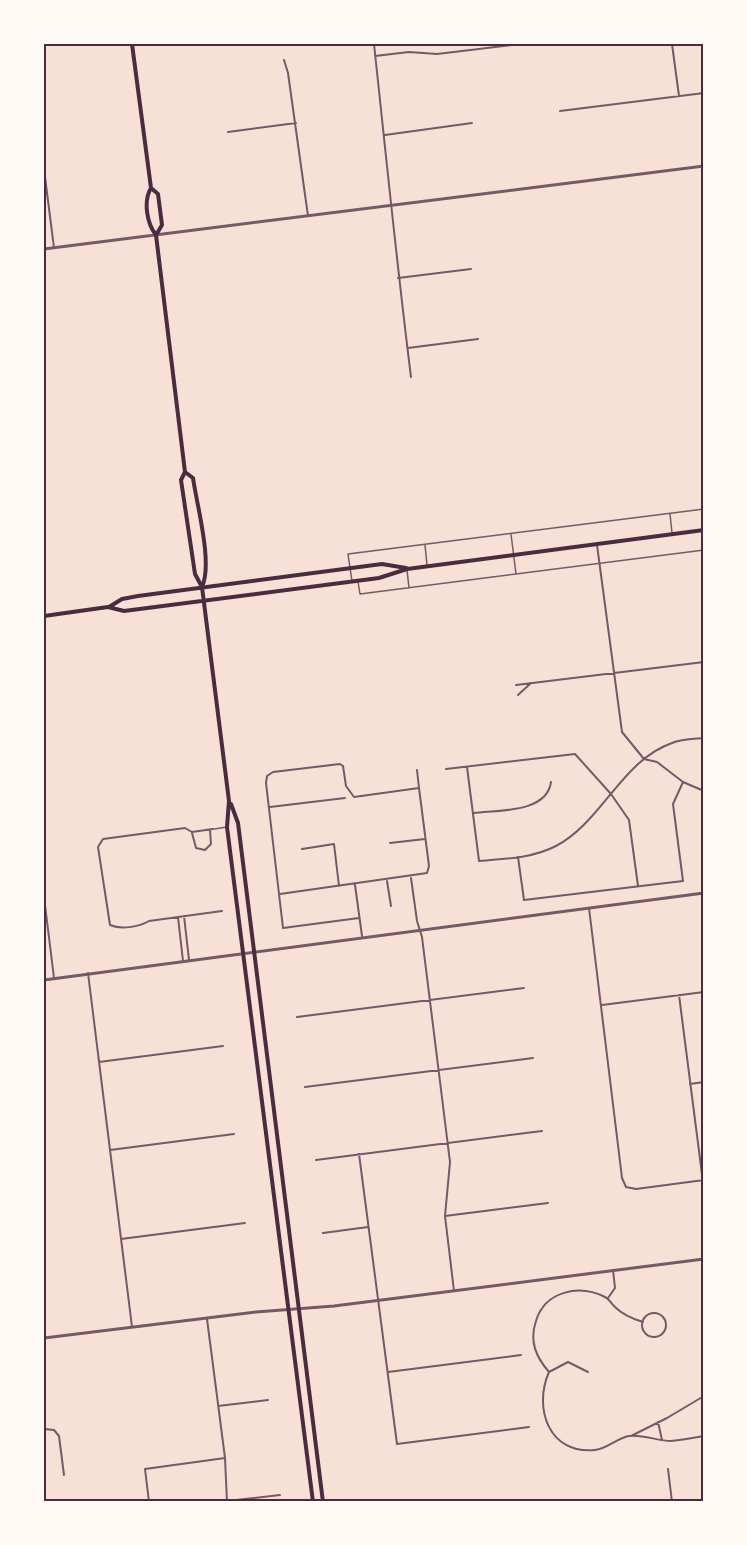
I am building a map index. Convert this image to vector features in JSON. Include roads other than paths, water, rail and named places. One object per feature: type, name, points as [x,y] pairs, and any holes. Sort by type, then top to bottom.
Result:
[{"type":"main road","points":[[132,44],[151,188],[158,194],[162,225],[156,235]]},
{"type":"main road","points":[[151,188],[146,195],[149,222],[156,235],[185,472],[181,480],[195,574],[202,587],[229,801],[228,827],[243,952],[313,1502]]},
{"type":"main road","points":[[185,472],[193,478],[207,576],[202,587]]},
{"type":"main road","points":[[44,616],[108,607],[124,611],[203,602],[352,581],[427,566],[704,530]]},
{"type":"main road","points":[[108,607],[122,598],[350,568],[382,564],[407,569]]},
{"type":"main road","points":[[229,801],[238,823],[324,1502]]},
{"type":"street","points":[[374,44],[385,135],[390,206],[411,377]]},
{"type":"street","points":[[375,56],[409,52],[437,54],[520,44]]},
{"type":"street","points":[[672,44],[679,96]]},
{"type":"street","points":[[284,60],[296,123],[308,216]]},
{"type":"street","points":[[560,111],[704,93]]},
{"type":"street","points":[[228,132],[296,123]]},
{"type":"street","points":[[385,135],[472,123]]},
{"type":"street","points":[[44,249],[704,166]]},
{"type":"street","points":[[44,169],[54,248]]},
{"type":"street","points":[[398,278],[471,269]]},
{"type":"street","points":[[408,348],[478,339]]},
{"type":"street","points":[[597,545],[621,732],[644,759],[657,762],[683,782],[704,791]]},
{"type":"street","points":[[516,685],[704,662]]},
{"type":"street","points":[[518,695],[531,682]]},
{"type":"street","points":[[467,767],[479,861],[518,857],[537,853],[569,837],[644,759],[674,742],[704,738]]},
{"type":"street","points":[[446,769],[575,754],[611,794],[629,820],[638,886]]},
{"type":"street","points":[[359,918],[284,928],[267,776],[273,772],[340,764],[343,766],[346,786],[354,796],[419,788]]},
{"type":"street","points":[[280,894],[387,881],[427,873],[429,866],[417,770]]},
{"type":"street","points":[[473,813],[530,805],[547,794],[551,782]]},
{"type":"street","points":[[518,857],[524,900],[682,881],[673,804],[683,782]]},
{"type":"street","points":[[269,808],[345,798]]},
{"type":"street","points":[[192,832],[196,848],[205,850],[211,844],[212,829],[192,832],[185,828],[103,839],[98,847],[110,925],[116,928],[142,925],[222,911]]},
{"type":"street","points":[[390,843],[425,839]]},
{"type":"street","points":[[302,849],[334,844],[339,886]]},
{"type":"street","points":[[411,877],[440,1071],[450,1162],[445,1216],[454,1291]]},
{"type":"street","points":[[387,881],[391,906]]},
{"type":"street","points":[[355,885],[362,936]]},
{"type":"street","points":[[44,980],[362,936],[704,893]]},
{"type":"street","points":[[44,897],[54,978]]},
{"type":"street","points":[[589,908],[622,1178],[626,1187],[636,1189],[703,1180]]},
{"type":"street","points":[[184,916],[189,960]]},
{"type":"street","points":[[178,917],[183,961]]},
{"type":"street","points":[[88,974],[132,1327]]},
{"type":"street","points":[[297,1017],[524,988]]},
{"type":"street","points":[[601,1005],[704,992]]},
{"type":"street","points":[[679,995],[704,1190]]},
{"type":"street","points":[[99,1062],[223,1046]]},
{"type":"street","points":[[305,1087],[533,1058]]},
{"type":"street","points":[[690,1084],[704,1083]]},
{"type":"street","points":[[316,1160],[542,1131]]},
{"type":"street","points":[[110,1150],[234,1134]]},
{"type":"street","points":[[359,1154],[397,1444],[529,1427]]},
{"type":"street","points":[[445,1216],[548,1203]]},
{"type":"street","points":[[121,1239],[245,1223]]},
{"type":"street","points":[[323,1233],[369,1227]]},
{"type":"street","points":[[44,1328],[44,1338],[379,1300],[704,1259]]},
{"type":"street","points":[[608,1298],[615,1288],[613,1270]]},
{"type":"street","points":[[549,1372],[536,1354],[532,1334],[536,1318],[544,1306],[563,1293],[579,1289],[608,1298],[627,1316],[643,1322]]},
{"type":"street","points":[[658,1314],[665,1320],[665,1329],[659,1336],[651,1336],[644,1331],[643,1322],[649,1315],[658,1314]]},
{"type":"street","points":[[207,1319],[225,1458],[226,1501],[280,1495]]},
{"type":"street","points":[[388,1372],[521,1355]]},
{"type":"street","points":[[588,1372],[568,1362],[549,1372],[541,1393],[543,1414],[547,1424],[562,1442],[575,1448],[592,1450],[631,1436],[704,1396]]},
{"type":"street","points":[[218,1406],[268,1400]]},
{"type":"street","points":[[658,1422],[662,1440]]},
{"type":"street","points":[[45,1428],[54,1430],[59,1436],[64,1475]]},
{"type":"street","points":[[631,1436],[662,1440],[704,1436]]},
{"type":"street","points":[[149,1502],[145,1469],[225,1458]]},
{"type":"street","points":[[668,1469],[672,1502]]},
{"type":"lane","points":[[352,581],[348,554],[704,509]]},
{"type":"lane","points":[[670,513],[672,534]]},
{"type":"lane","points":[[511,533],[516,574]]},
{"type":"lane","points":[[425,545],[427,566]]},
{"type":"lane","points":[[358,580],[360,594],[704,550]]},
{"type":"lane","points":[[407,569],[409,588]]},
{"type":"lane","points":[[212,829],[228,827]]}]
